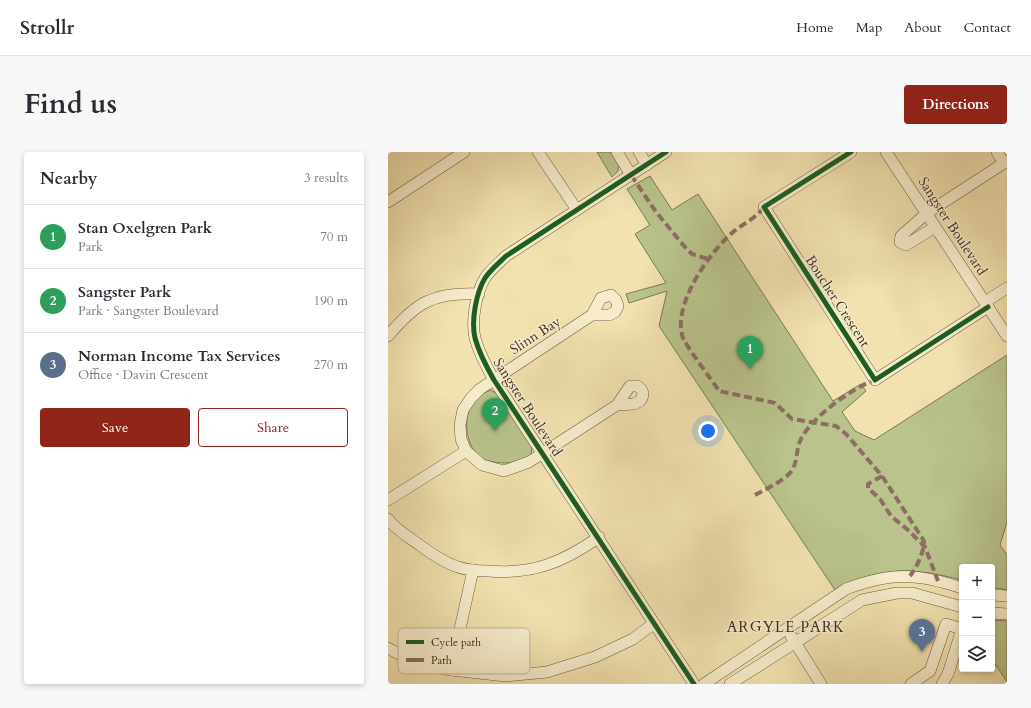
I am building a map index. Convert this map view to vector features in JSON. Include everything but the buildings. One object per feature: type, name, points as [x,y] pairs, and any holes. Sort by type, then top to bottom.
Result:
[{"type":"street","points":[[388,202],[464,152]]},
{"type":"street","points":[[538,152],[577,210]]},
{"type":"street","points":[[616,152],[631,175]]},
{"type":"street","points":[[639,152],[647,165]]},
{"type":"street","name":"Sangster Boulevard","points":[[666,152],[506,256],[493,268],[485,279],[479,294],[474,315],[474,337],[482,358],[494,380],[694,684]]},
{"type":"street","name":"Boucher Crescent","points":[[851,152],[764,207],[875,380],[986,304]]},
{"type":"street","name":"Sangster Boulevard","points":[[886,152],[1007,336]]},
{"type":"street","points":[[935,227],[906,245],[900,242],[901,236],[927,214],[1006,162],[997,152]]},
{"type":"street","points":[[986,304],[1007,288]]},
{"type":"street","points":[[388,336],[398,324],[424,302],[436,297],[455,293],[479,294]]},
{"type":"street","name":"Slinn Bay","points":[[466,450],[461,439],[460,425],[463,410],[470,398],[480,389],[592,315]]},
{"type":"street","points":[[388,500],[466,450],[482,465],[504,471],[529,462],[542,452],[617,405]]},
{"type":"street","points":[[388,519],[436,556],[458,567],[506,573],[529,570],[555,563],[577,553],[599,538]]},
{"type":"street","points":[[460,628],[473,570]]},
{"type":"street","points":[[704,684],[846,589],[880,578],[910,576],[932,579],[959,587]]},
{"type":"street","points":[[730,684],[862,600],[879,596],[912,593],[959,606]]},
{"type":"street","points":[[995,595],[1007,596]]},
{"type":"street","points":[[995,613],[1007,614]]},
{"type":"street","points":[[530,674],[547,672],[595,657],[633,639],[654,624]]},
{"type":"street","points":[[911,684],[930,671],[946,624],[959,628]]},
{"type":"street","points":[[787,629],[821,684]]},
{"type":"street","points":[[942,684],[948,674],[960,636]]},
{"type":"street","points":[[388,648],[398,653]]},
{"type":"street","points":[[488,674],[506,676],[526,674]]},
{"type":"green space","points":[[597,152],[611,152],[619,165],[618,171],[612,177]]},
{"type":"green space","points":[[650,176],[672,210],[698,194],[833,401],[861,384],[866,391],[842,412],[855,431],[874,440],[1007,355],[1007,522],[1000,545],[1007,555],[1007,590],[995,588],[995,564],[959,564],[959,579],[927,573],[897,571],[868,576],[835,590],[659,326],[667,291],[629,303],[626,294],[666,283],[635,234],[650,225],[627,189]]},
{"type":"green space","points":[[491,390],[497,394],[532,446],[531,455],[524,459],[500,463],[480,459],[470,443],[467,427],[469,411],[477,398],[483,393]]},
{"type":"green space","points":[[995,620],[1007,621],[1007,682],[995,664]]},
{"type":"marked path","points":[[631,175],[656,212],[684,246],[692,254],[708,259]]},
{"type":"marked path","points":[[764,207],[757,215],[733,232],[724,241],[714,252],[696,279],[683,308],[681,322],[682,335],[693,354],[719,391],[775,403],[792,419],[836,426],[846,434],[882,476],[924,541],[920,559],[910,576]]},
{"type":"marked path","points":[[755,495],[778,483],[789,474],[796,461],[801,439],[806,431],[823,413],[856,389],[875,380]]},
{"type":"marked path","points":[[882,476],[868,484],[868,488],[880,499],[891,516],[925,547],[938,581]]},
{"type":"cycle path","points":[[666,152],[506,256],[485,278],[479,291],[475,307],[474,331],[481,354],[494,380],[694,684]]},
{"type":"cycle path","points":[[851,152],[764,207],[875,380],[988,307]]},
{"type":"place","name":"Stan Oxelgren Park","points":[[750,369]]},
{"type":"place","name":"Sangster Park","points":[[495,431]]},
{"type":"place","name":"Norman Income Tax Services","points":[[922,652]]},
{"type":"district","name":"ARGYLE PARK","points":[[786,627]]}]
